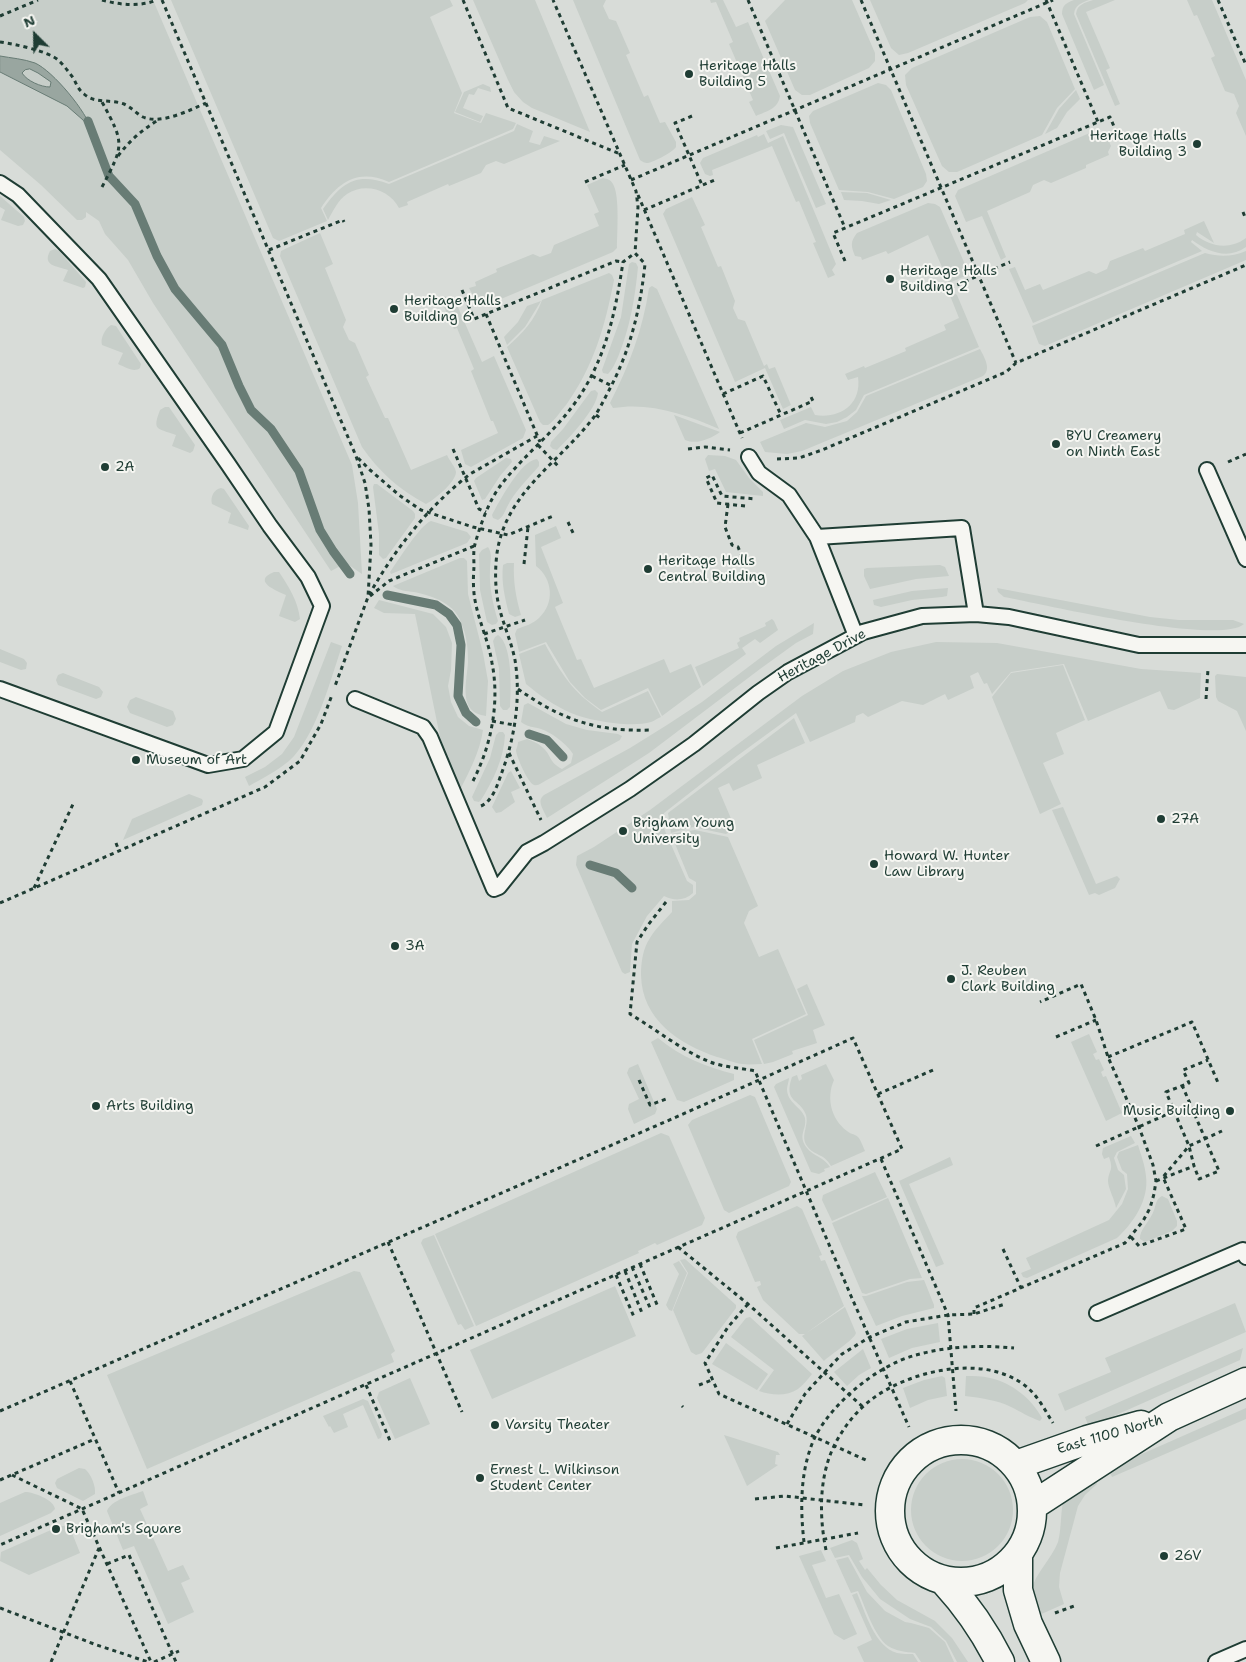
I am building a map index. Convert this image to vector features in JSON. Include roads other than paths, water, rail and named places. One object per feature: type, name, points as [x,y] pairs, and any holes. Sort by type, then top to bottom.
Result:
[{"type":"street","points":[[1169,1417],[1246,1382]]},
{"type":"street","name":"East 1100 North","points":[[1016,1465],[1087,1440],[1169,1417]]},
{"type":"street","name":"East 1100 North","points":[[1032,1506],[1169,1417]]},
{"type":"street","points":[[1000,1662],[990,1641],[966,1605],[945,1582],[912,1564],[897,1545],[890,1523],[889,1500],[897,1478],[911,1459],[930,1445],[953,1439],[977,1440],[998,1450],[1016,1465],[1027,1484],[1032,1506],[1031,1525],[1018,1558],[1018,1590],[1028,1624],[1046,1662]]},
{"type":"street","points":[[945,1582],[975,1581],[995,1573],[1018,1558]]},
{"type":"lane","points":[[0,183],[18,195],[99,279],[270,526],[308,577],[322,606],[276,732],[243,759],[208,765],[0,688]]},
{"type":"lane","points":[[749,457],[759,472],[789,495],[817,537],[856,636]]},
{"type":"lane","points":[[1208,470],[1246,559]]},
{"type":"lane","points":[[817,537],[962,528],[976,614]]},
{"type":"lane","name":"Heritage Drive","points":[[355,699],[423,727],[430,737],[494,889],[499,887],[527,852],[630,789],[694,744],[758,693],[788,672],[863,632],[922,616],[976,614],[1009,617],[1138,645],[1246,645]]},
{"type":"lane","points":[[1097,1313],[1243,1250],[1246,1257]]},
{"type":"lane","points":[[1216,1662],[1246,1649]]},
{"type":"waterway","points":[[88,121],[109,176],[135,204],[157,256],[175,289],[222,345],[251,410],[271,429],[299,471],[320,530],[350,574]]},
{"type":"waterway","points":[[387,595],[436,605],[449,614],[457,625],[461,645],[458,696],[466,713],[476,722]]},
{"type":"waterway","points":[[529,734],[547,740],[563,757]]},
{"type":"waterway","points":[[590,865],[616,873],[632,888]]},
{"type":"place","name":"Heritage Halls Building 5","points":[[689,74]]},
{"type":"place","name":"Heritage Halls Building 3","points":[[1197,144]]},
{"type":"place","name":"Heritage Halls Building 2","points":[[890,279]]},
{"type":"place","name":"Heritage Halls Building 6","points":[[394,309]]},
{"type":"place","name":"BYU Creamery on Ninth East","points":[[1056,444]]},
{"type":"place","name":"2A","points":[[105,467]]},
{"type":"place","name":"Heritage Halls Central Building","points":[[648,569]]},
{"type":"place","name":"Museum of Art","points":[[136,760]]},
{"type":"place","name":"27A","points":[[1161,819]]},
{"type":"place","name":"Brigham Young University","points":[[623,831]]},
{"type":"place","name":"Howard W. Hunter Law Library","points":[[874,864]]},
{"type":"place","name":"3A","points":[[395,946]]},
{"type":"place","name":"J. Reuben Clark Building","points":[[951,979]]},
{"type":"place","name":"Arts Building","points":[[96,1106]]},
{"type":"place","name":"Music Building","points":[[1230,1111]]},
{"type":"place","name":"Varsity Theater","points":[[495,1425]]},
{"type":"place","name":"Ernest L. Wilkinson Student Center","points":[[480,1478]]},
{"type":"place","name":"Brigham's Square","points":[[56,1529]]},
{"type":"place","name":"26V","points":[[1164,1556]]}]
